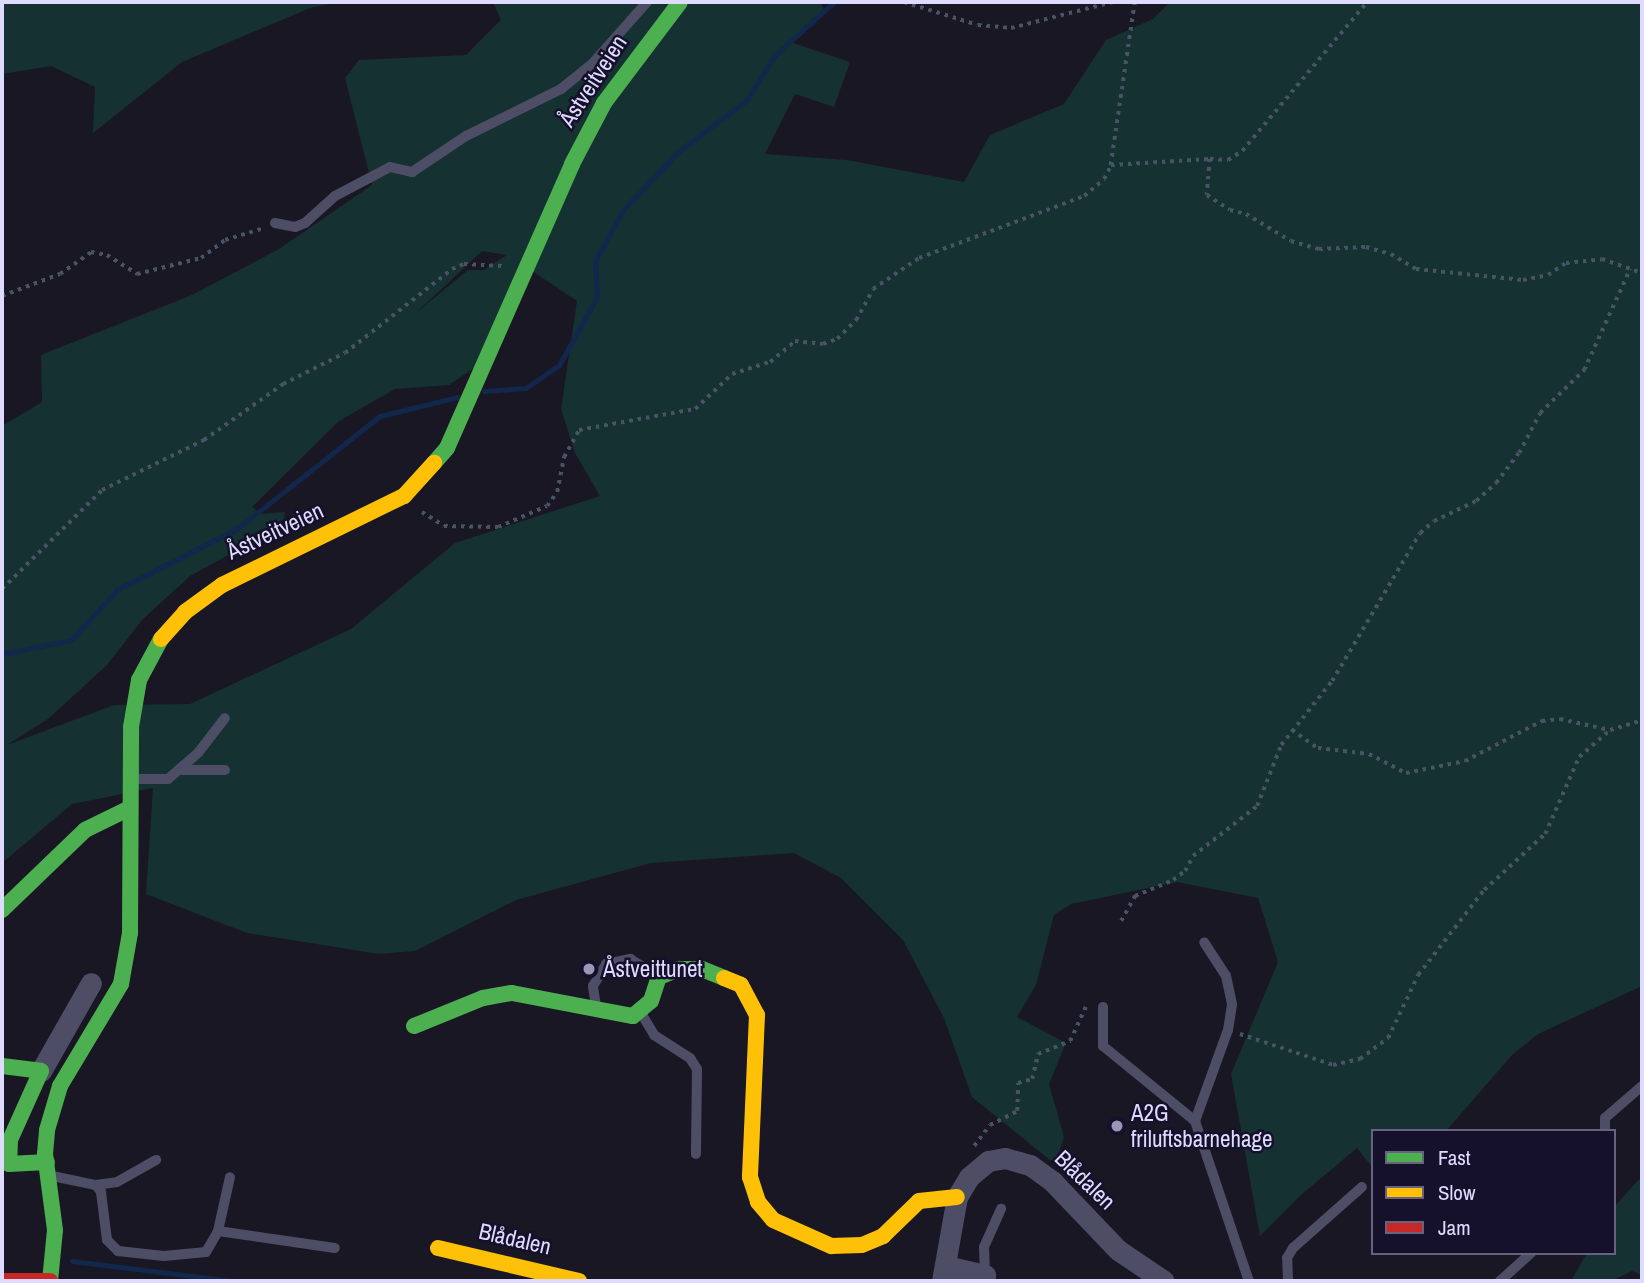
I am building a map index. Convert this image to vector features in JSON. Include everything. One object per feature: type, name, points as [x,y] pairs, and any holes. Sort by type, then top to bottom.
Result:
[{"type":"street","name":"Åstveitveien","points":[[51,1276],[54,1242],[47,1130],[60,1086],[121,984],[130,933],[131,727],[139,680],[157,643],[185,612],[222,585],[404,495],[447,448],[535,255],[572,164],[604,103],[680,2]]},
{"type":"street","points":[[2,910],[85,830],[130,808]]},
{"type":"street","points":[[414,1026],[483,998],[512,993],[633,1016],[641,1013],[659,977],[679,969],[702,969],[741,985],[752,998],[757,1015],[750,1177],[758,1202],[773,1220],[831,1246],[862,1245],[883,1236],[919,1201],[957,1197]]},
{"type":"street","points":[[48,1169],[9,1164],[10,1140],[41,1071],[91,983]]},
{"type":"street","points":[[2,1066],[41,1071]]},
{"type":"street","name":"Blådalen","points":[[979,1168],[988,1161],[1005,1158],[1030,1165],[1053,1182],[1118,1250],[1164,1281]]},
{"type":"street","points":[[979,1168],[957,1197],[944,1274],[985,1274]]},
{"type":"street","name":"Blådalen","points":[[438,1248],[579,1281]]},
{"type":"street","points":[[2,1281],[51,1276]]},
{"type":"lane","name":"Åstveitveien","points":[[275,223],[285,227],[305,223],[335,196],[390,167],[412,172],[466,136],[561,89],[597,59],[647,2]]},
{"type":"lane","points":[[132,779],[168,779],[182,770],[225,718]]},
{"type":"lane","points":[[182,770],[225,770]]},
{"type":"lane","points":[[1195,1121],[1228,1030],[1232,1004],[1226,976],[1204,942]]},
{"type":"lane","points":[[596,1008],[593,986],[606,964],[630,959],[659,977]]},
{"type":"lane","points":[[1103,1007],[1103,1046],[1195,1121],[1249,1281]]},
{"type":"lane","points":[[641,1013],[654,1035],[690,1058],[698,1069],[696,1154]]},
{"type":"lane","points":[[1605,1129],[1605,1118],[1642,1086]]},
{"type":"lane","points":[[48,1169],[96,1185],[117,1182],[156,1160]]},
{"type":"lane","points":[[96,1185],[101,1192],[107,1240],[118,1251],[164,1256],[206,1252],[218,1231],[230,1177]]},
{"type":"lane","points":[[1288,1281],[1287,1258],[1293,1248],[1362,1187]]},
{"type":"lane","points":[[985,1274],[988,1235],[1001,1209]]},
{"type":"lane","points":[[218,1231],[335,1248]]},
{"type":"lane","points":[[985,1274],[993,1251]]},
{"type":"lane","points":[[1500,1281],[1529,1255]]},
{"type":"path","points":[[904,2],[978,25],[1010,28],[1113,2]]},
{"type":"path","points":[[404,495],[444,526],[498,527],[517,521],[547,506],[557,492],[564,457],[579,430],[695,409],[732,374],[770,362],[795,341],[822,344],[837,339],[856,320],[873,289],[919,258],[1084,196],[1104,179],[1111,165],[1135,2]]},
{"type":"path","points":[[1111,165],[1228,160],[1242,151],[1367,2]]},
{"type":"path","points":[[1210,159],[1209,196],[1291,241],[1319,248],[1366,247],[1391,254],[1416,269],[1523,280],[1548,275],[1566,262],[1602,259],[1642,273]]},
{"type":"path","points":[[2,296],[60,274],[91,252],[107,255],[137,274],[201,258],[225,240],[275,223]]},
{"type":"path","points":[[2,589],[89,499],[204,440],[283,384],[345,353],[452,269],[469,264],[496,268],[525,252],[535,255]]},
{"type":"path","points":[[1121,921],[1135,897],[1173,880],[1185,871],[1193,856],[1257,806],[1266,793],[1274,758],[1291,730],[1332,681],[1420,533],[1434,521],[1476,500],[1496,483],[1519,453],[1540,413],[1584,370],[1630,269]]},
{"type":"path","points":[[1291,730],[1318,748],[1369,754],[1406,773],[1465,761],[1542,720],[1560,719],[1610,730]]},
{"type":"path","points":[[1228,1030],[1333,1065],[1360,1059],[1388,1038],[1418,975],[1484,890],[1545,834],[1564,783],[1579,757],[1610,730],[1642,720]]},
{"type":"path","points":[[979,1168],[970,1152],[990,1125],[1017,1111],[1018,1083],[1032,1079],[1041,1051],[1070,1041],[1087,1004]]},
{"type":"green space","points":[[2,2],[339,2],[310,8],[182,62],[93,133],[95,87],[51,66],[2,74]]},
{"type":"green space","points":[[493,2],[820,2],[824,10],[790,42],[850,62],[834,107],[795,94],[765,154],[847,160],[964,182],[990,135],[1064,104],[1106,40],[1153,19],[1170,2],[1642,2],[1642,986],[1538,1034],[1512,1055],[1448,1129],[1371,1129],[1371,1166],[1357,1148],[1301,1195],[1260,1236],[1231,1074],[1278,962],[1258,898],[1177,882],[1071,904],[1054,915],[1036,985],[1017,1017],[1066,1043],[1049,1084],[1064,1137],[1055,1164],[972,1097],[944,1018],[903,940],[841,878],[794,853],[651,863],[516,900],[415,951],[379,954],[247,933],[146,894],[153,788],[72,804],[2,863],[2,426],[42,402],[41,355],[192,295],[279,249],[372,185],[345,78],[359,60],[466,55],[501,20]],"holes":[[[482,251],[507,255],[484,270],[468,270],[416,313]],[[529,269],[577,301],[561,409],[575,453],[600,496],[455,543],[351,629],[190,704],[114,705],[7,745],[48,719],[107,665],[143,619],[190,576],[283,525],[285,512],[262,514],[252,507],[339,421],[395,389],[449,385],[483,362]]]},
{"type":"green space","points":[[1642,1176],[1642,1275],[1632,1271],[1611,1281],[1571,1281],[1586,1255],[1616,1255],[1616,1205]]},
{"type":"waterway","points":[[484,391],[526,388],[559,365],[597,297],[595,261],[623,210],[679,151],[747,100],[774,56],[834,2]]},
{"type":"waterway","points":[[2,654],[71,640],[118,589],[238,528],[380,416],[458,397]]},
{"type":"waterway","points":[[72,1261],[233,1281]]},
{"type":"traffic: fast","points":[[434,463],[447,448],[572,164],[604,103],[680,2]]},
{"type":"traffic: fast","points":[[50,1281],[55,1230],[45,1154],[47,1130],[60,1086],[121,984],[130,933],[131,727],[139,680],[161,639]]},
{"type":"traffic: fast","points":[[2,910],[85,830],[130,808]]},
{"type":"traffic: fast","points":[[414,1026],[483,998],[512,993],[633,1016],[651,1001],[659,977],[679,969],[702,969],[724,978]]},
{"type":"traffic: fast","points":[[2,1066],[41,1071],[10,1140],[9,1164],[47,1162]]},
{"type":"traffic: slow","points":[[161,639],[185,612],[222,585],[404,496],[434,463]]},
{"type":"traffic: slow","points":[[724,978],[741,985],[757,1015],[750,1177],[758,1202],[773,1220],[831,1246],[862,1245],[883,1236],[919,1201],[957,1197]]},
{"type":"traffic: slow","points":[[438,1248],[579,1281]]},
{"type":"traffic: jam","points":[[2,1281],[50,1281]]},
{"type":"place","name":"Åstveittunet","points":[[589,969]]},
{"type":"place","name":"A2G friluftsbarnehage","points":[[1117,1126]]}]
